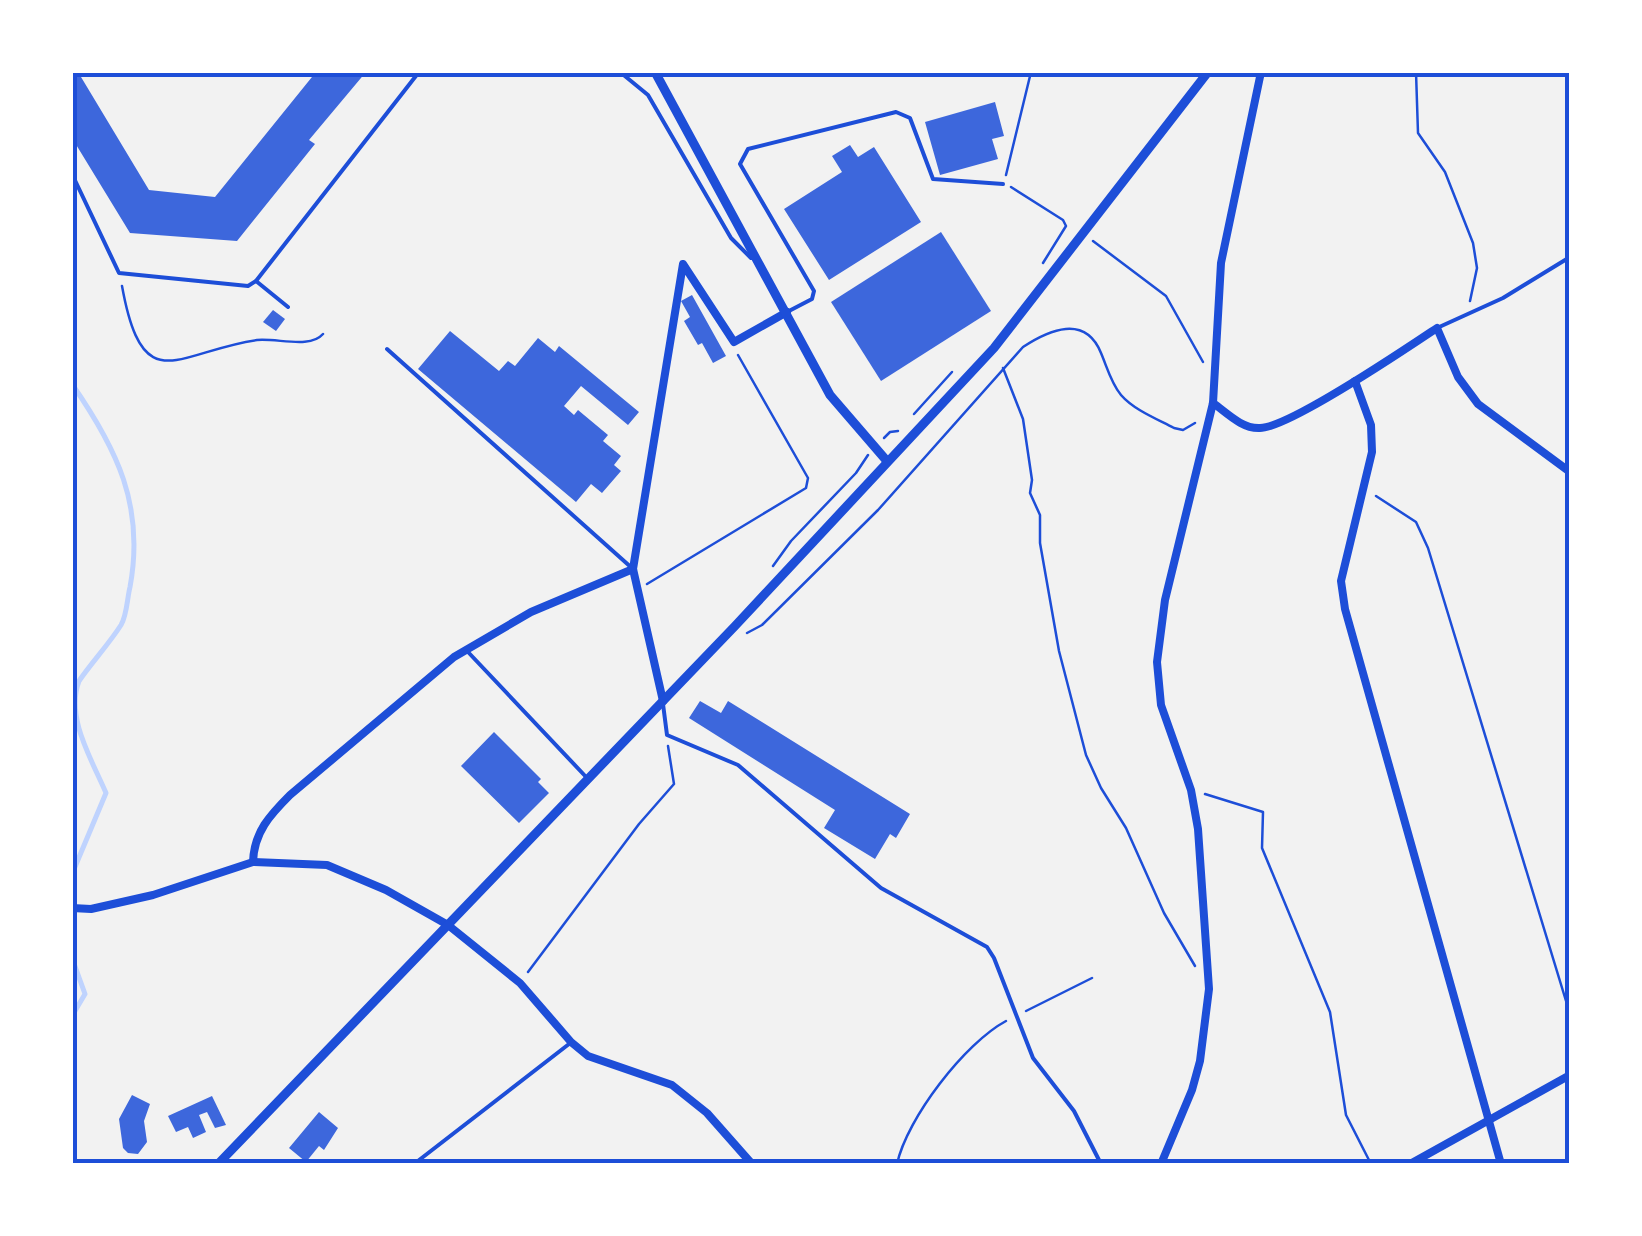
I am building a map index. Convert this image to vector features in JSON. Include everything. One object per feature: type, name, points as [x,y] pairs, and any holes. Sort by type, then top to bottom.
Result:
[{"type":"street","points":[[656,72],[830,395],[886,460]]},
{"type":"street","points":[[218,1164],[663,702],[994,348],[1208,72]]},
{"type":"street","points":[[1161,1164],[1196,1076],[1209,989],[1198,829],[1191,790],[1161,705],[1157,662],[1165,600],[1213,403],[1222,262],[1262,72]]},
{"type":"street","points":[[663,702],[633,569],[683,264],[734,342],[787,312]]},
{"type":"street","points":[[1213,403],[1245,426],[1263,429],[1355,381],[1437,328],[1458,377],[1478,404],[1570,472]]},
{"type":"street","points":[[1355,381],[1371,425],[1372,452],[1341,581],[1344,608],[1501,1164]]},
{"type":"street","points":[[253,862],[254,843],[266,819],[290,795],[466,650],[531,612],[633,569]]},
{"type":"street","points":[[72,908],[91,909],[153,895],[253,862],[328,865],[386,890],[448,925],[520,983],[570,1042],[588,1056],[672,1085],[707,1113],[752,1164]]},
{"type":"street","points":[[1410,1164],[1570,1074]]},
{"type":"lane","points":[[72,174],[119,273],[248,286],[256,282],[420,72]]},
{"type":"lane","points":[[620,72],[648,95],[730,238],[766,272]]},
{"type":"lane","points":[[787,312],[812,300],[814,290],[740,164],[748,148],[896,112],[910,118],[934,179],[1003,184]]},
{"type":"lane","points":[[1437,328],[1503,298],[1570,257]]},
{"type":"lane","points":[[256,282],[288,307]]},
{"type":"lane","points":[[387,349],[633,569]]},
{"type":"lane","points":[[466,650],[588,779]]},
{"type":"lane","points":[[663,702],[667,735],[738,765],[880,888],[987,947],[1033,1058],[1074,1111],[1101,1164]]},
{"type":"lane","points":[[414,1164],[570,1042]]},
{"type":"path","points":[[1031,72],[1003,184],[1063,220],[1066,226],[1039,269],[1050,280]]},
{"type":"path","points":[[1416,72],[1418,132],[1445,172],[1478,268],[1473,296],[1461,318]]},
{"type":"path","points":[[1083,235],[1166,296],[1214,380]]},
{"type":"path","points":[[119,273],[132,332],[148,353],[162,360],[183,361],[261,340],[293,339],[306,344],[323,334]]},
{"type":"path","points":[[735,626],[746,634],[762,625],[878,510],[1023,346],[1044,333],[1074,328],[1094,340],[1122,396],[1174,428],[1192,426],[1213,403]]},
{"type":"path","points":[[638,590],[806,488],[808,478],[734,342]]},
{"type":"path","points":[[1003,368],[1023,419],[1032,480],[1030,493],[1040,514],[1040,543],[1059,650],[1086,755],[1126,828],[1164,913],[1209,989]]},
{"type":"path","points":[[856,473],[862,461]]},
{"type":"path","points":[[1362,489],[1416,522],[1428,548],[1570,1014]]},
{"type":"path","points":[[520,983],[639,824],[674,784],[667,735]]},
{"type":"path","points":[[1191,790],[1264,812],[1262,848],[1330,1012],[1346,1115],[1370,1164]]},
{"type":"path","points":[[897,1164],[903,1143],[961,1055],[992,1029],[1092,978]]},
{"type":"building","points":[[72,72],[78,72],[149,190],[215,197],[316,72],[366,72],[309,140],[315,144],[237,241],[130,233],[72,138]]},
{"type":"building","points":[[995,102],[1004,136],[992,139],[998,159],[940,175],[925,122]]},
{"type":"building","points":[[850,145],[858,157],[874,147],[921,222],[829,280],[784,209],[842,172],[832,156]]},
{"type":"building","points":[[941,232],[991,311],[881,381],[831,302]]},
{"type":"building","points":[[692,295],[726,356],[713,363],[684,321],[690,317],[681,301]]},
{"type":"building","points":[[273,310],[285,319],[276,331],[263,322]]},
{"type":"building","points":[[450,331],[499,371],[508,361],[515,366],[538,338],[555,352],[559,346],[639,412],[628,425],[581,386],[564,406],[574,415],[578,410],[608,435],[603,441],[621,456],[614,465],[621,471],[602,493],[591,484],[576,502],[418,369]]},
{"type":"building","points":[[700,701],[721,713],[728,701],[910,814],[896,838],[890,834],[875,859],[824,828],[835,810],[689,718]]},
{"type":"building","points":[[494,732],[541,779],[538,782],[549,793],[519,823],[461,766]]},
{"type":"building","points":[[132,1095],[150,1104],[144,1121],[147,1142],[138,1154],[123,1148],[119,1119]]},
{"type":"building","points":[[212,1096],[226,1125],[215,1128],[207,1112],[199,1115],[206,1132],[193,1138],[188,1127],[176,1132],[168,1116]]},
{"type":"building","points":[[319,1112],[338,1128],[324,1150],[319,1146],[306,1162],[289,1148]]},
{"type":"waterway","points":[[72,384],[114,455],[124,479],[134,530],[134,558],[123,621],[79,681],[76,695],[82,738],[106,793],[72,874]]},
{"type":"waterway","points":[[72,958],[85,994],[72,1016]]}]
